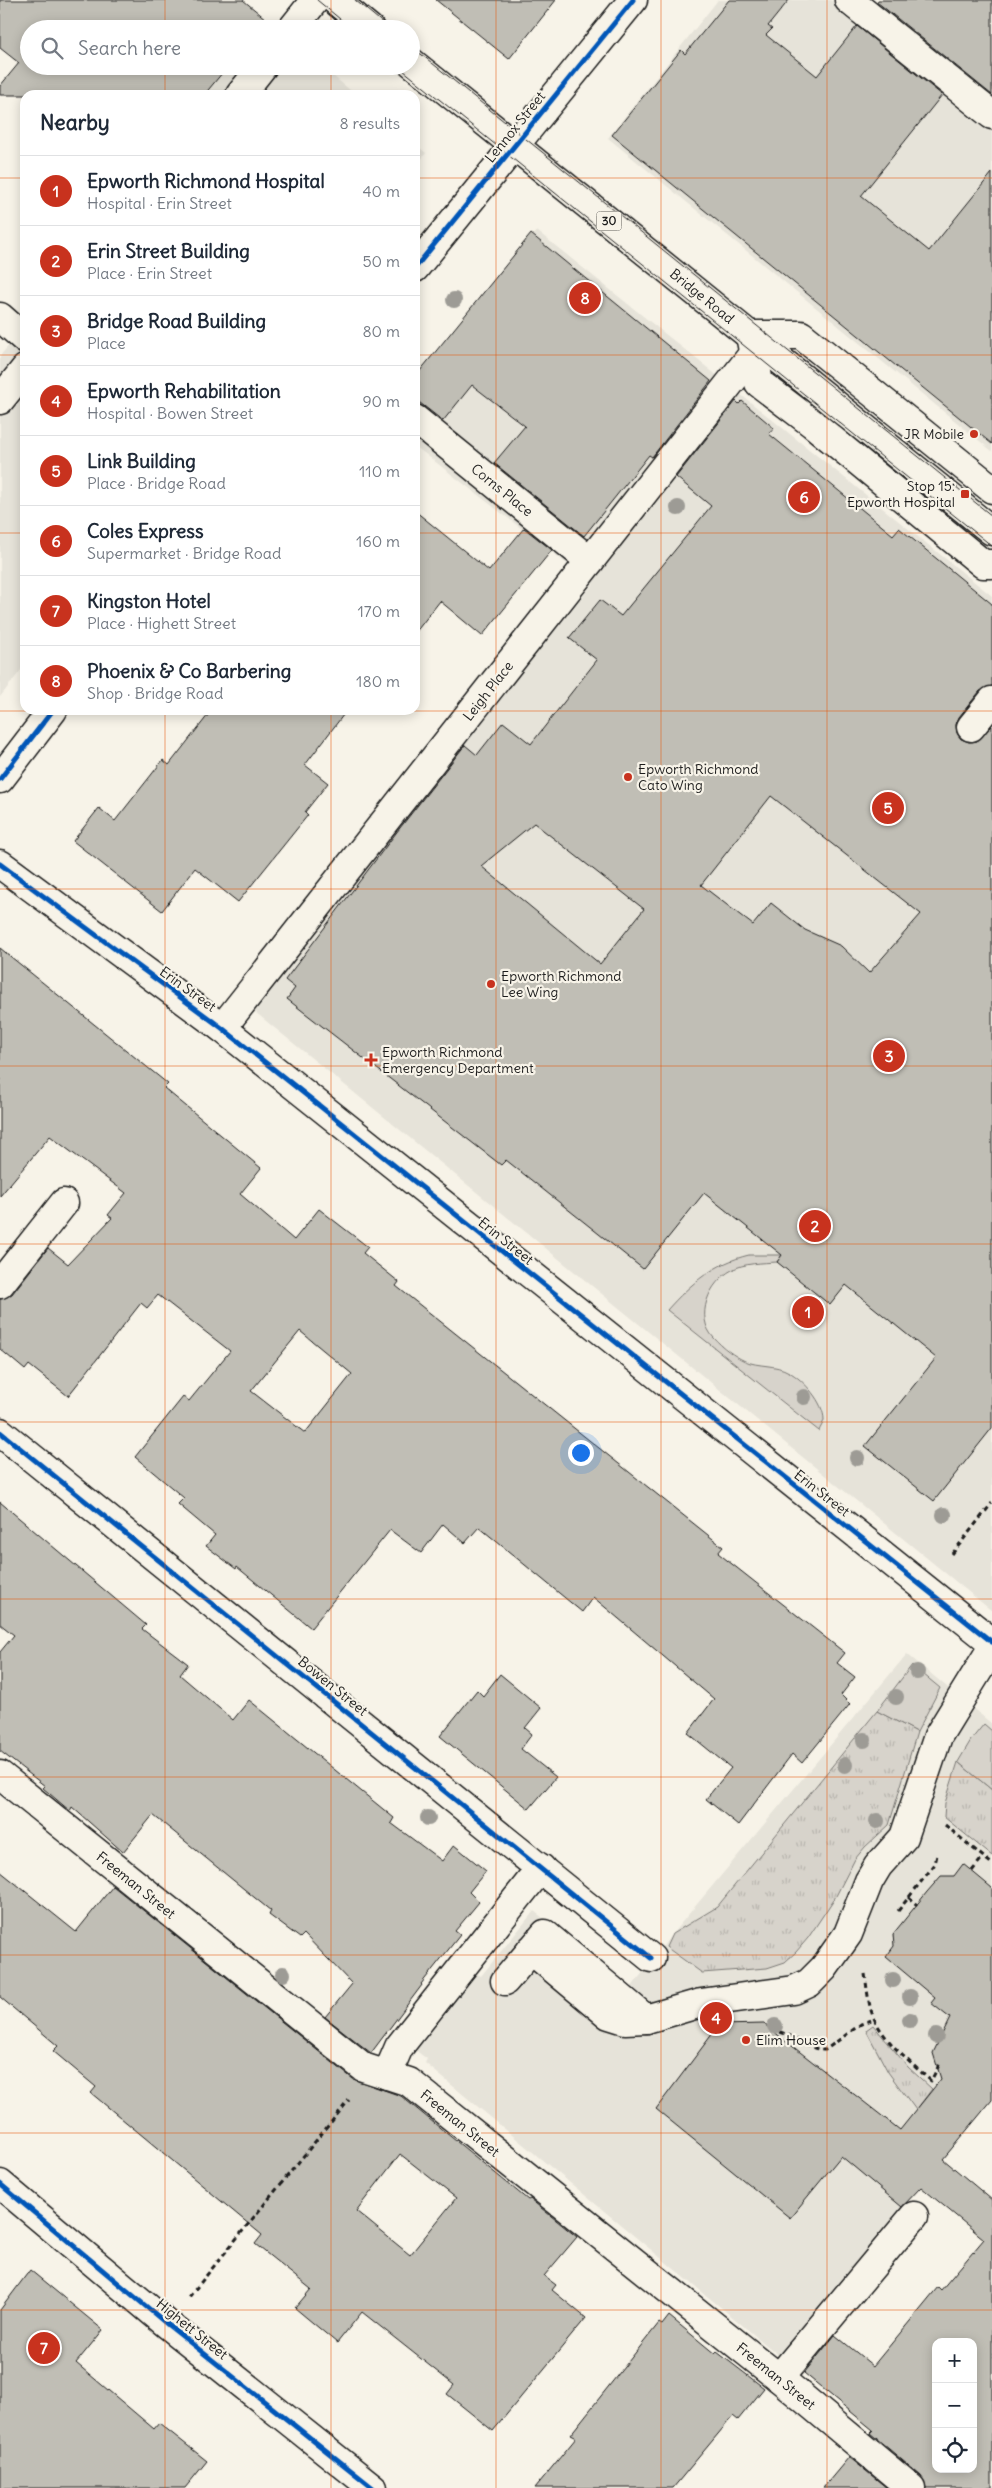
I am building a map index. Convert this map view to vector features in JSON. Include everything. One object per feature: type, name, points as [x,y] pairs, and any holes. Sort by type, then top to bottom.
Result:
[{"type":"street","points":[[299,20],[315,0]]},
{"type":"street","points":[[335,0],[359,20]]},
{"type":"street","name":"Lennox Street","points":[[420,262],[634,0]]},
{"type":"street","points":[[849,0],[992,115]]},
{"type":"street","name":"Bridge Road","points":[[420,69],[515,145],[752,344],[992,531]]},
{"type":"street","points":[[244,90],[256,75]]},
{"type":"street","points":[[0,317],[20,335]]},
{"type":"street","points":[[992,489],[801,335],[752,344],[759,383],[813,424],[983,564],[992,564]]},
{"type":"street","name":"Leigh Place","points":[[222,1028],[590,561],[752,344]]},
{"type":"street","points":[[0,400],[20,375]]},
{"type":"street","name":"Corns Place","points":[[420,423],[590,561]]},
{"type":"street","points":[[971,727],[992,701]]},
{"type":"street","points":[[0,779],[49,715]]},
{"type":"street","name":"Erin Street","points":[[0,864],[222,1028],[992,1642]]},
{"type":"street","points":[[0,1284],[64,1203]]},
{"type":"street","name":"Bowen Street","points":[[0,1432],[651,1958]]},
{"type":"street","points":[[505,1981],[545,1934],[646,2019],[701,2003],[794,1990],[814,1980],[848,1934],[869,1881],[878,1866],[904,1837],[913,1816],[935,1743],[960,1697],[992,1648]]},
{"type":"street","name":"Freeman Street","points":[[0,1775],[363,2067],[409,2082],[779,2378],[911,2488]]},
{"type":"street","points":[[380,2072],[541,1868]]},
{"type":"street","name":"Highett Street","points":[[0,2184],[167,2324],[374,2488]]},
{"type":"street","points":[[779,2378],[914,2216]]},
{"type":"path","points":[[952,1554],[992,1503]]},
{"type":"path","points":[[938,1820],[992,1864]]},
{"type":"path","points":[[897,1913],[934,1864],[939,1848]]},
{"type":"path","points":[[972,1871],[983,1857]]},
{"type":"path","points":[[908,1897],[917,1905]]},
{"type":"path","points":[[864,1971],[874,2018],[894,2046],[930,2081],[940,2063]]},
{"type":"path","points":[[780,2032],[794,2036],[818,2050],[825,2050],[861,2024],[874,2018]]},
{"type":"path","points":[[167,2324],[380,2072]]},
{"type":"shaded area","points":[[718,0],[831,0],[992,130],[992,451],[608,138]]},
{"type":"shaded area","points":[[169,75],[332,75],[350,90],[188,90]]},
{"type":"shaded area","points":[[420,148],[426,153],[420,161]]},
{"type":"shaded area","points":[[537,231],[992,596],[992,1611],[255,1012],[420,794],[593,584],[420,450],[420,374]]},
{"type":"shaded area","points":[[20,332],[20,671],[0,697],[0,356]]},
{"type":"shaded area","points":[[907,1654],[992,1724],[992,2100],[782,2358],[425,2063],[427,2059],[414,2049],[477,1974],[481,1976],[534,1911],[631,1988],[672,1934]]},
{"type":"green space","points":[[749,1255],[782,1255],[777,1262],[753,1264],[732,1270],[717,1283],[711,1291],[705,1310],[708,1330],[721,1345],[741,1359],[750,1363],[784,1369],[801,1380],[821,1406],[824,1420],[819,1431],[667,1310],[704,1275],[725,1263]]},
{"type":"green space","points":[[912,1665],[940,1688],[917,1732],[877,1711]]},
{"type":"green space","points":[[877,1711],[917,1732],[889,1825],[855,1859],[836,1896],[808,1938],[796,1952],[785,1962],[767,1968],[702,1973],[666,1947],[672,1934],[717,1907]]},
{"type":"green space","points":[[984,1724],[992,1731],[992,1790],[958,1762],[971,1740]]},
{"type":"green space","points":[[958,1762],[992,1790],[992,1856],[944,1817],[945,1803]]},
{"type":"green space","points":[[873,2025],[908,2067],[932,2089],[916,2110],[888,2072],[866,2030]]},
{"type":"building","points":[[0,0],[243,0],[266,19],[20,20],[20,75],[221,75],[208,90],[20,90],[20,95],[0,95],[0,86],[19,63],[0,48]]},
{"type":"building","points":[[436,0],[556,0],[509,59]]},
{"type":"building","points":[[729,0],[789,0],[768,26],[772,29],[766,35],[817,76],[857,26],[942,95],[861,196],[929,251],[992,173],[992,444],[612,135],[681,50],[685,54]]},
{"type":"building","points":[[878,0],[992,0],[992,95],[877,2]]},
{"type":"building","points":[[531,234],[711,381],[652,457],[649,455],[584,536],[494,463],[525,426],[472,385],[443,421],[420,403],[420,371]]},
{"type":"building","points":[[736,401],[739,404],[742,401],[774,428],[769,434],[893,535],[899,528],[992,604],[992,686],[980,691],[959,717],[956,725],[957,733],[961,739],[969,742],[977,741],[992,726],[992,1428],[934,1501],[865,1446],[936,1358],[846,1285],[830,1305],[777,1262],[782,1255],[704,1193],[643,1269],[506,1160],[501,1165],[287,999],[295,988],[285,980],[465,745],[477,755],[503,722],[531,744],[597,660],[569,638],[600,600],[621,616],[711,506],[676,477]],"holes":[[[771,796],[921,914],[869,973],[841,946],[805,930],[771,903],[753,925],[701,885]],[[534,823],[644,909],[600,964],[481,866]]]},
{"type":"building","points":[[420,515],[489,571],[524,528],[552,550],[482,636],[440,601],[420,627]]},
{"type":"building","points":[[208,715],[343,715],[305,765],[328,783],[305,812],[308,815],[238,902],[195,868],[162,911],[73,841],[99,808],[115,821],[163,760],[169,765]]},
{"type":"building","points":[[0,948],[168,1084],[164,1088],[261,1168],[240,1194],[294,1240],[319,1209],[368,1247],[363,1253],[399,1282],[396,1286],[723,1547],[718,1553],[845,1653],[837,1663],[855,1677],[841,1695],[850,1704],[802,1763],[792,1754],[738,1825],[706,1799],[731,1768],[688,1733],[714,1699],[593,1597],[582,1612],[479,1527],[465,1543],[443,1524],[421,1553],[390,1530],[311,1628],[237,1567],[236,1569],[206,1546],[215,1535],[178,1504],[184,1498],[135,1457],[183,1397],[189,1401],[230,1351],[158,1295],[147,1308],[141,1303],[68,1396],[29,1365],[25,1370],[0,1349],[0,1299],[12,1294],[48,1248],[68,1264],[112,1218],[108,1215],[126,1193],[50,1136],[0,1196]],"holes":[[[300,1331],[352,1374],[305,1433],[251,1391]]]},
{"type":"building","points":[[0,1502],[146,1625],[142,1629],[188,1664],[180,1675],[233,1720],[249,1700],[394,1818],[391,1823],[442,1861],[454,1845],[486,1871],[469,1892],[479,1902],[455,1931],[460,1935],[421,1984],[371,2053],[325,2017],[352,1984],[304,1934],[300,1938],[269,1915],[271,1911],[153,1815],[123,1852],[72,1807],[70,1811],[43,1788],[45,1786],[0,1751],[0,1652],[14,1635],[0,1624]]},
{"type":"building","points":[[500,1674],[541,1708],[525,1728],[532,1734],[521,1749],[556,1777],[529,1809],[440,1736],[477,1690],[483,1696]]},
{"type":"building","name":"Elim House","points":[[963,1864],[992,1888],[992,2100],[943,2159],[992,2200],[992,2488],[926,2488],[921,2476],[870,2433],[873,2430],[804,2373],[835,2335],[873,2366],[938,2287],[941,2290],[984,2239],[921,2187],[902,2207],[841,2156],[790,2218],[656,2109],[719,2025],[764,2024],[900,2130],[941,2079],[933,2053],[950,2018],[931,2003],[935,1998],[886,1957],[894,1946],[893,1934],[941,1876],[954,1876]]},
{"type":"building","points":[[0,1871],[76,1932],[113,1886],[353,2079],[401,2096],[528,2200],[530,2199],[577,2237],[544,2276],[556,2285],[552,2290],[586,2318],[493,2431],[447,2394],[454,2385],[362,2312],[337,2343],[295,2308],[311,2289],[255,2244],[262,2235],[91,2093],[96,2087],[53,2051],[58,2046],[0,1997]],"holes":[[[400,2154],[456,2198],[410,2255],[356,2211]]]},
{"type":"building","points":[[30,2270],[103,2330],[76,2363],[154,2429],[159,2423],[207,2461],[185,2488],[0,2488],[0,2310]]},
{"type":"building","points":[[669,2316],[715,2354],[717,2352],[764,2388],[738,2420],[733,2416],[673,2488],[535,2488],[576,2438],[570,2435],[659,2323],[662,2325]]},
{"type":"building","points":[[849,2457],[887,2488],[823,2488]]},
{"type":"tram line","points":[[317,0],[341,20]]},
{"type":"tram line","points":[[355,0],[379,20]]},
{"type":"tram line","points":[[420,53],[992,516]]},
{"type":"tram line","points":[[409,75],[992,546]]},
{"type":"cycle path","points":[[420,262],[633,0]]},
{"type":"cycle path","points":[[0,779],[49,715]]},
{"type":"cycle path","points":[[0,864],[222,1028],[992,1642]]},
{"type":"cycle path","points":[[0,1432],[651,1958]]},
{"type":"cycle path","points":[[0,2184],[167,2324],[373,2488]]},
{"type":"place","name":"Phoenix & Co Barbering","points":[[585,298]]},
{"type":"place","name":"JR Mobile","points":[[974,434]]},
{"type":"place","name":"Stop 15: Epworth Hospital","points":[[965,494]]},
{"type":"place","name":"Coles Express","points":[[804,497]]},
{"type":"place","name":"Epworth Richmond Cato Wing","points":[[628,777]]},
{"type":"place","name":"Link Building","points":[[888,808]]},
{"type":"place","name":"Epworth Richmond Lee Wing","points":[[491,984]]},
{"type":"place","name":"Bridge Road Building","points":[[889,1056]]},
{"type":"place","name":"Epworth Richmond Emergency Department","points":[[371,1060]]},
{"type":"place","name":"Erin Street Building","points":[[815,1226]]},
{"type":"place","name":"Epworth Richmond Hospital","points":[[808,1312]]},
{"type":"place","name":"Epworth Rehabilitation","points":[[716,2018]]},
{"type":"place","name":"Elim House","points":[[746,2040]]},
{"type":"place","name":"Kingston Hotel","points":[[44,2348]]}]
